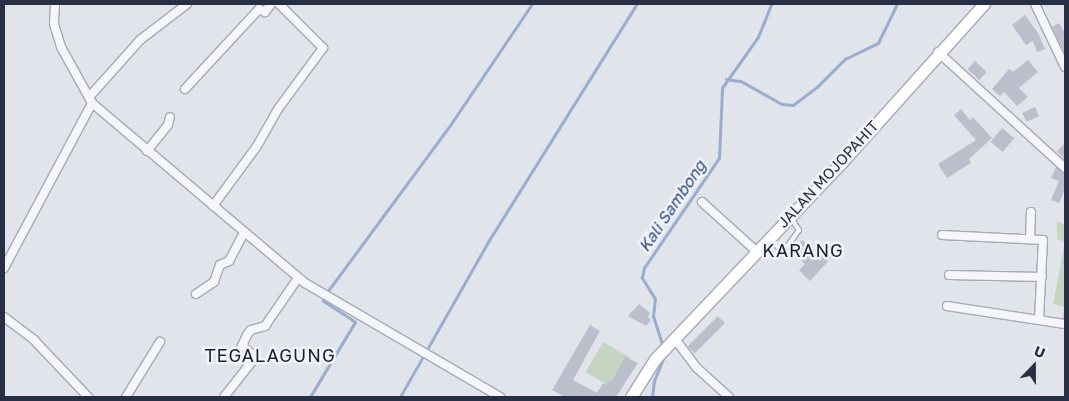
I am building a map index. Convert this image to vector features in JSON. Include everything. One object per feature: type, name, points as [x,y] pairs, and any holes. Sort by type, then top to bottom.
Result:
[{"type":"street","points":[[55,4],[54,24],[61,47],[91,99],[147,151],[298,278],[321,295],[500,397]]},
{"type":"street","points":[[4,268],[91,99],[140,40],[187,4]]},
{"type":"street","points":[[184,89],[259,8],[265,12],[271,4]]},
{"type":"street","points":[[212,206],[257,146],[278,110],[323,48],[279,4]]},
{"type":"street","name":"JALAN MOJOPAHIT","points":[[631,397],[660,354],[842,162],[938,52],[984,4]]},
{"type":"street","points":[[1035,4],[1065,67]]},
{"type":"street","points":[[938,52],[1065,168]]},
{"type":"street","points":[[147,151],[168,125],[170,117]]},
{"type":"street","points":[[702,202],[756,251]]},
{"type":"street","points":[[1030,239],[1032,212]]},
{"type":"street","points":[[196,294],[214,282],[220,265],[228,261],[244,233]]},
{"type":"street","points":[[942,235],[1043,240],[1039,319]]},
{"type":"street","points":[[949,275],[1042,278]]},
{"type":"street","points":[[224,397],[254,359],[252,354],[242,346],[246,335],[251,330],[265,326],[298,278]]},
{"type":"street","points":[[947,306],[1065,324]]},
{"type":"street","points":[[4,317],[34,340],[88,397]]},
{"type":"street","points":[[673,341],[704,375],[729,397]]},
{"type":"street","points":[[126,397],[160,342]]},
{"type":"lane","points":[[768,239],[780,249],[786,248],[799,230],[790,216]]},
{"type":"green space","points":[[1057,221],[1065,225],[1065,242],[1057,239]]},
{"type":"green space","points":[[1065,242],[1065,321],[1062,320],[1064,307],[1053,304]]},
{"type":"green space","points":[[603,342],[631,358],[613,388],[586,372]]},
{"type":"building","points":[[1025,15],[1038,33],[1045,49],[1037,52],[1033,41],[1026,45],[1012,25]]},
{"type":"building","points":[[1059,23],[1065,33],[1065,54],[1052,27]]},
{"type":"building","points":[[1028,60],[1038,72],[1019,88],[1028,97],[1017,106],[1004,92],[1000,96],[992,89],[1009,69],[1013,72]]},
{"type":"building","points":[[975,61],[987,72],[979,80],[967,69]]},
{"type":"building","points":[[1035,107],[1039,116],[1026,122],[1022,113]]},
{"type":"building","points":[[961,109],[970,120],[973,117],[992,138],[969,159],[971,163],[947,178],[938,164],[976,140],[954,115]]},
{"type":"building","points":[[1002,128],[1014,138],[1003,152],[990,142]]},
{"type":"building","points":[[1065,143],[1065,160],[1057,151]]},
{"type":"building","points":[[1056,167],[1065,173],[1065,189],[1059,203],[1051,200],[1059,181],[1051,178]]},
{"type":"building","points":[[802,240],[815,251],[821,245],[833,256],[810,281],[799,270],[805,264],[792,252]]},
{"type":"building","points":[[639,304],[650,313],[648,317],[651,320],[646,326],[628,316]]},
{"type":"building","points":[[718,316],[725,323],[695,353],[688,346]]},
{"type":"building","points":[[590,325],[600,331],[573,380],[597,393],[603,383],[606,385],[610,380],[612,381],[625,357],[638,363],[616,397],[565,397],[552,390]]},
{"type":"waterway","points":[[310,397],[355,322],[323,301],[325,295],[451,124],[532,4]]},
{"type":"waterway","points":[[400,397],[488,242],[637,4]]},
{"type":"waterway","name":"Kali Sambong","points":[[663,347],[653,317],[655,299],[642,278],[644,268],[719,158],[722,88],[758,37],[771,4]]},
{"type":"waterway","points":[[726,79],[741,81],[782,104],[793,105],[817,87],[845,59],[878,43],[897,4]]},
{"type":"waterway","name":"Kali Sambong","points":[[652,397],[654,381],[665,354]]},
{"type":"district","name":"KARANG","points":[[803,250]]},
{"type":"district","name":"TEGALAGUNG","points":[[270,355]]}]
